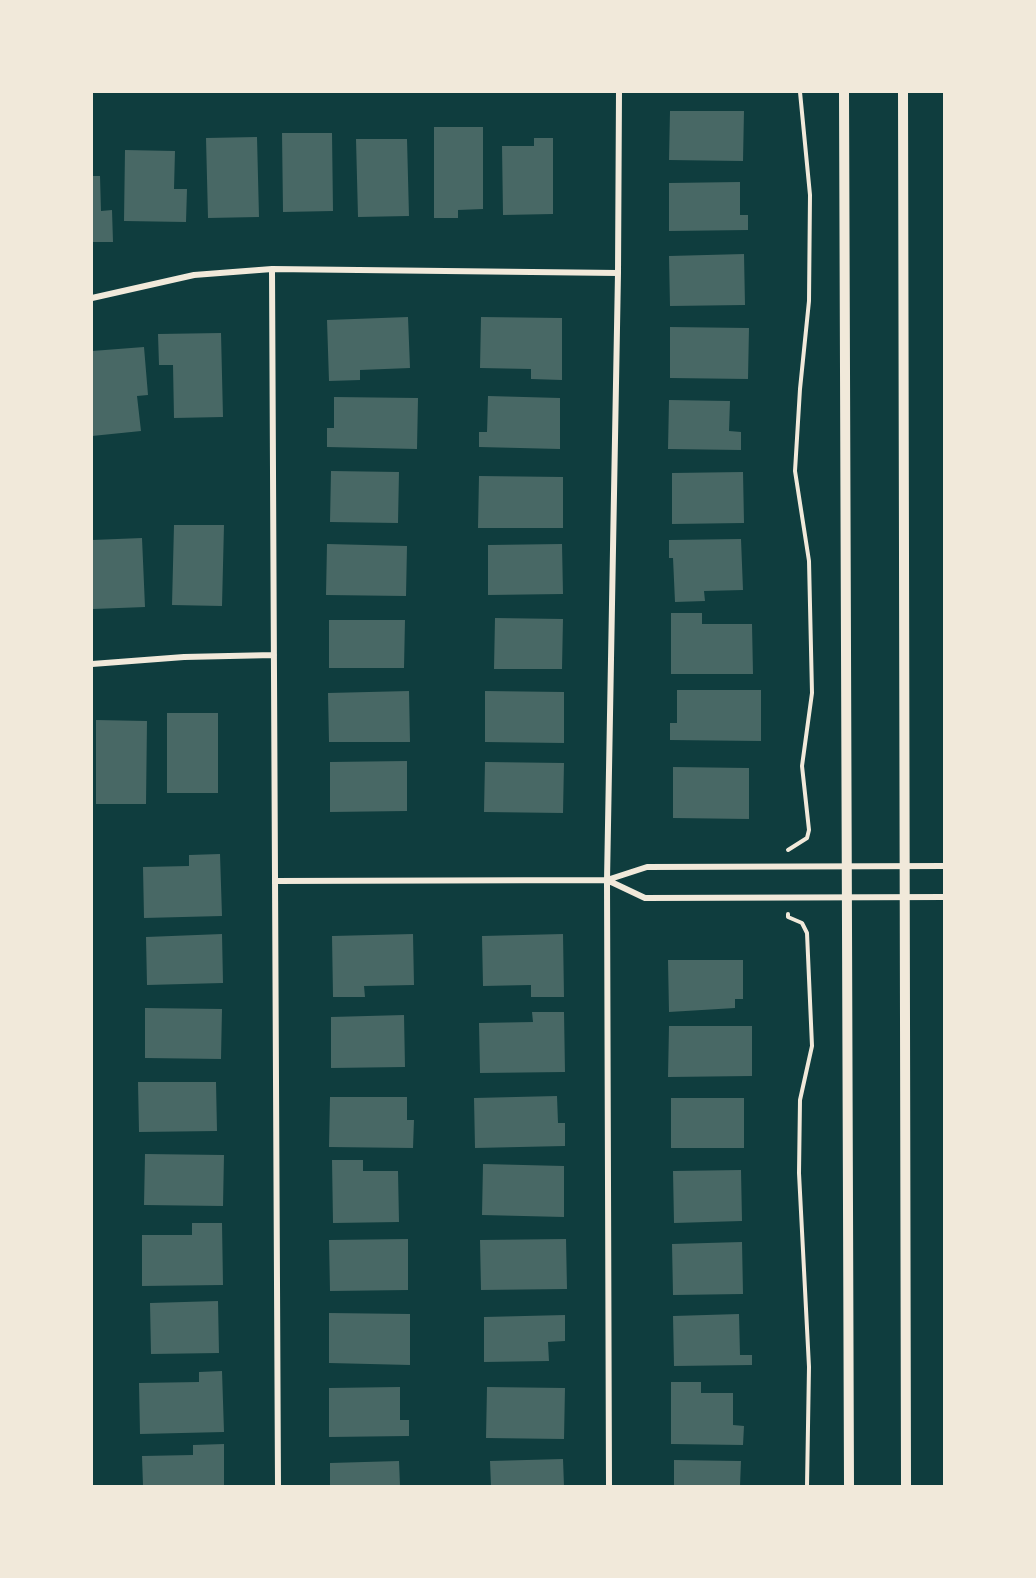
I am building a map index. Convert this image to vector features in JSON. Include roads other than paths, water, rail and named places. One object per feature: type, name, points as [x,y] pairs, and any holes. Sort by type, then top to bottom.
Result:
[{"type":"street","points":[[609,1486],[607,880],[619,92]]},
{"type":"street","points":[[844,92],[849,1486]]},
{"type":"street","points":[[903,92],[906,1486]]},
{"type":"street","points":[[92,298],[194,275],[273,269],[618,273]]},
{"type":"street","points":[[273,269],[278,1486]]},
{"type":"street","points":[[92,664],[184,657],[274,655]]},
{"type":"street","points":[[275,881],[607,880],[647,867],[945,866]]},
{"type":"street","points":[[607,880],[645,898],[945,897]]}]
